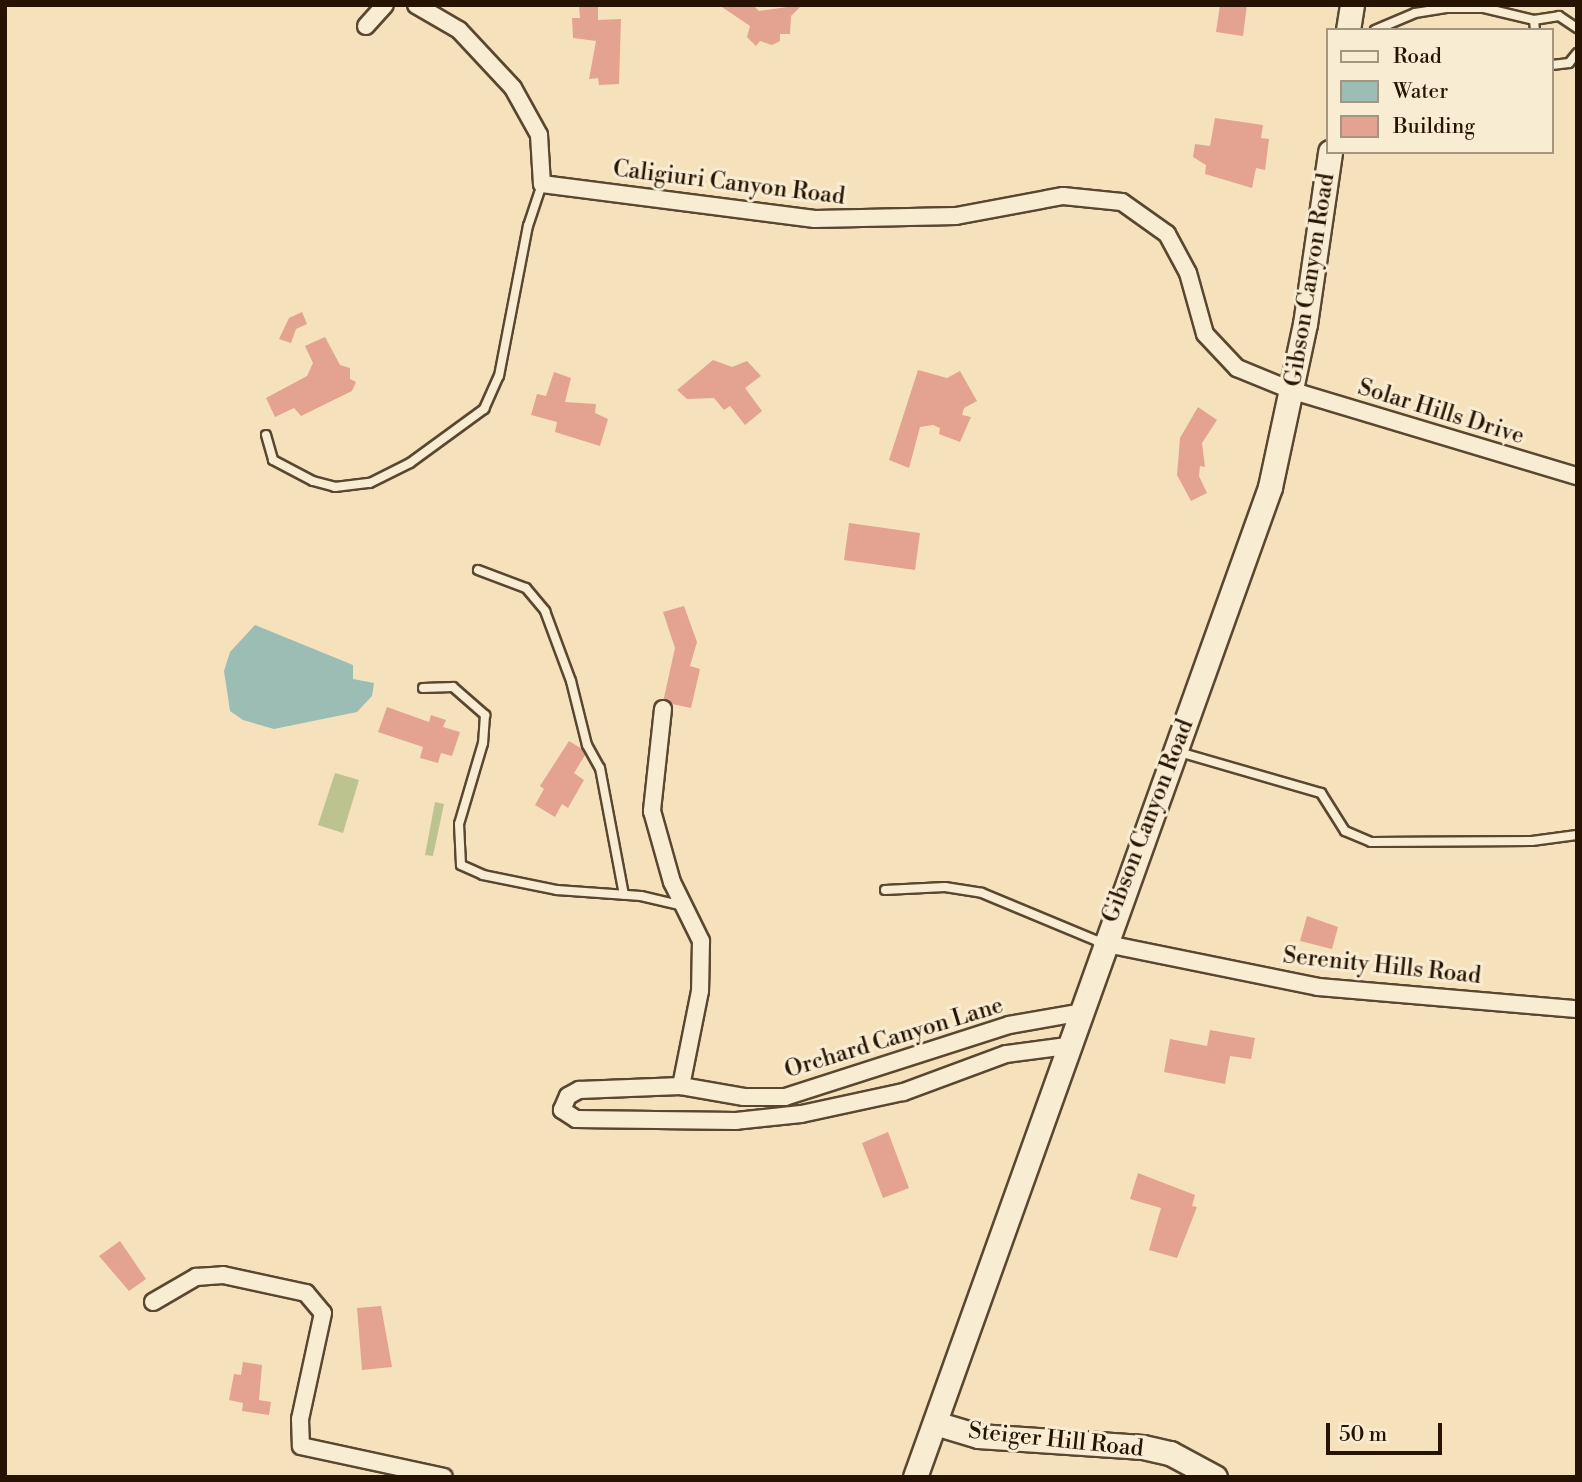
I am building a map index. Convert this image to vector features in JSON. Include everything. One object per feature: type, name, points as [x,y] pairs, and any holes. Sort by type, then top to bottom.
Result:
[{"type":"main road","points":[[1348,28],[1352,5]]},
{"type":"main road","name":"Gibson Canyon Road","points":[[915,1477],[1102,943],[1175,751],[1270,487],[1293,391],[1331,154]]},
{"type":"main road","name":"Steiger Hill Road","points":[[935,1423],[978,1436],[1143,1447],[1170,1453],[1215,1477]]},
{"type":"street","points":[[366,26],[385,5]]},
{"type":"street","points":[[416,5],[459,30],[513,88],[539,135],[542,184]]},
{"type":"street","name":"Caligiuri Canyon Road","points":[[542,184],[816,219],[956,216],[1063,196],[1122,202],[1144,213],[1179,252],[1197,318],[1220,353],[1252,377],[1293,391]]},
{"type":"street","name":"Solar Hills Drive","points":[[1293,391],[1577,476]]},
{"type":"street","points":[[663,709],[652,811],[683,906],[701,941],[700,991],[681,1086]]},
{"type":"street","name":"Serenity Hills Road","points":[[1102,943],[1318,987],[1577,1009]]},
{"type":"street","name":"Orchard Canyon Lane","points":[[1067,1046],[1006,1054],[903,1092],[801,1114],[736,1121],[576,1119],[562,1110],[568,1096],[579,1090],[681,1086],[744,1097],[785,1097],[1009,1025],[1078,1013]]},
{"type":"street","points":[[153,1302],[196,1277],[223,1275],[306,1293],[323,1313],[300,1419],[301,1446],[444,1477]]},
{"type":"lane","points":[[1380,28],[1415,13],[1448,8],[1484,8],[1535,20],[1559,16],[1577,28]]},
{"type":"lane","points":[[1535,20],[1535,28]]},
{"type":"lane","points":[[1554,65],[1569,63],[1577,53]]},
{"type":"lane","points":[[266,435],[274,460],[313,481],[335,487],[370,483],[410,463],[484,410],[499,376],[527,226],[542,184]]},
{"type":"lane","points":[[478,570],[526,588],[545,611],[572,681],[587,745],[600,768],[624,895]]},
{"type":"lane","points":[[423,688],[453,687],[485,715],[483,743],[459,824],[461,865],[482,875],[557,890],[624,895],[683,906]]},
{"type":"lane","points":[[1175,751],[1321,793],[1345,831],[1371,842],[1532,841],[1577,835]]},
{"type":"lane","points":[[884,890],[945,887],[982,892],[1102,943]]},
{"type":"green space","points":[[335,773],[359,780],[343,833],[318,825]]},
{"type":"green space","points":[[435,802],[444,804],[433,856],[425,855]]},
{"type":"water","points":[[255,625],[353,665],[353,679],[374,683],[372,696],[357,712],[274,729],[243,720],[230,711],[224,671],[230,652]]},
{"type":"building","points":[[579,5],[598,5],[598,20],[621,19],[619,84],[599,85],[598,78],[589,79],[596,41],[573,38],[572,18],[580,18]]},
{"type":"building","points":[[753,5],[759,11],[802,5],[791,16],[790,34],[780,34],[780,41],[772,45],[760,41],[756,46],[747,37],[750,26],[722,7]]},
{"type":"building","points":[[1220,5],[1247,5],[1243,36],[1216,32]]},
{"type":"building","points":[[1215,118],[1263,125],[1261,138],[1269,139],[1265,170],[1256,168],[1252,188],[1205,174],[1206,165],[1193,157],[1195,144],[1210,146]]},
{"type":"building","points":[[302,312],[307,324],[296,329],[291,343],[279,339],[289,318]]},
{"type":"building","points":[[325,337],[340,365],[350,368],[350,379],[356,382],[352,391],[301,416],[294,408],[275,417],[266,398],[307,376],[313,363],[305,346]]},
{"type":"building","points":[[713,360],[732,367],[747,361],[761,376],[745,388],[762,411],[745,425],[730,406],[724,410],[714,398],[687,399],[677,390]]},
{"type":"building","points":[[918,370],[947,378],[960,371],[977,401],[964,408],[962,415],[971,417],[960,442],[939,434],[940,428],[933,425],[920,427],[909,468],[889,460]]},
{"type":"building","points":[[554,372],[571,378],[565,402],[596,404],[595,413],[608,419],[600,446],[555,432],[557,422],[531,415],[537,394],[546,396]]},
{"type":"building","points":[[1198,407],[1217,420],[1202,443],[1205,467],[1200,466],[1199,476],[1207,493],[1191,501],[1177,475],[1180,438]]},
{"type":"building","points":[[849,523],[920,533],[915,570],[844,560]]},
{"type":"building","points":[[684,606],[697,642],[690,666],[700,669],[691,708],[663,702],[675,648],[663,612]]},
{"type":"building","points":[[387,707],[429,722],[431,715],[446,720],[443,727],[460,732],[452,756],[441,753],[438,763],[420,758],[423,747],[378,732]]},
{"type":"building","points":[[569,741],[587,752],[574,773],[584,780],[568,808],[562,804],[555,817],[535,805],[544,789],[540,786]]},
{"type":"building","points":[[1307,916],[1338,927],[1332,949],[1300,941]]},
{"type":"building","points":[[1210,1030],[1255,1038],[1251,1059],[1230,1056],[1225,1084],[1164,1072],[1170,1039],[1207,1046]]},
{"type":"building","points":[[888,1132],[909,1188],[883,1198],[862,1143]]},
{"type":"building","points":[[1138,1173],[1195,1195],[1192,1206],[1197,1207],[1177,1258],[1149,1250],[1161,1208],[1130,1199]]},
{"type":"building","points":[[120,1241],[146,1279],[129,1291],[99,1256]]},
{"type":"building","points":[[381,1306],[392,1367],[362,1370],[357,1308]]},
{"type":"building","points":[[243,1362],[262,1365],[259,1400],[271,1402],[269,1415],[242,1411],[243,1403],[229,1400],[234,1374],[241,1375]]}]
